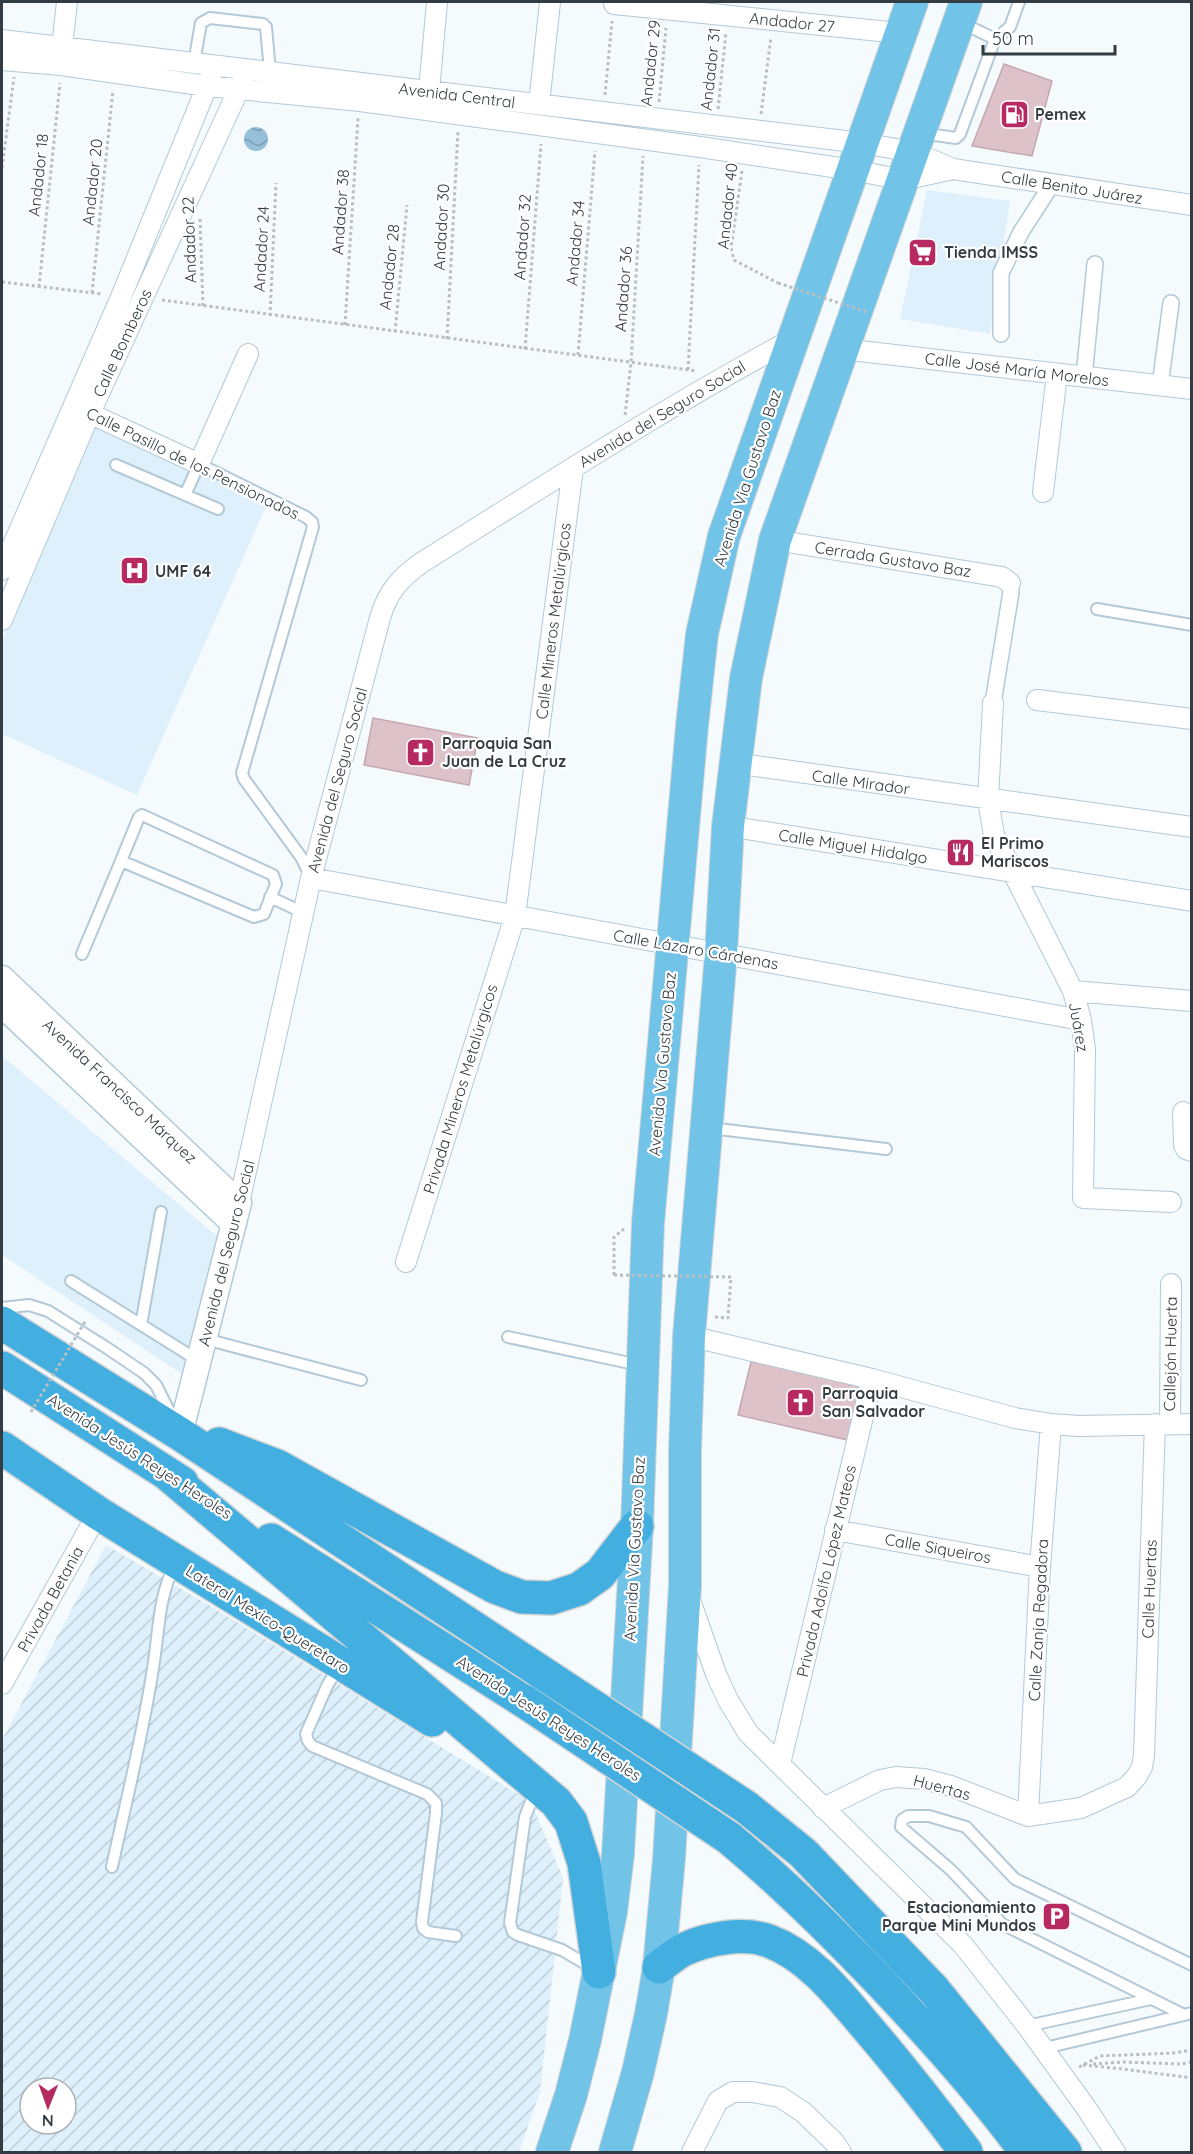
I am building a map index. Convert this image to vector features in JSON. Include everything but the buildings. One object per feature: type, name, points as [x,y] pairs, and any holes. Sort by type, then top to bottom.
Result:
[{"type":"highway","name":"Avenida Jesús Reyes Heroles","points":[[2,1323],[180,1434],[746,1807],[803,1853],[934,1990],[1065,2152]]},
{"type":"highway","name":"Avenida Jesús Reyes Heroles","points":[[2,1368],[524,1701],[729,1838],[784,1884],[944,2050],[1026,2152]]},
{"type":"highway","points":[[180,1434],[229,1446],[277,1466],[495,1587],[522,1597],[551,1598],[579,1588],[600,1574],[637,1526]]},
{"type":"highway","name":"Lateral Mexico-Queretaro","points":[[2,1448],[98,1513],[538,1785]]},
{"type":"highway","points":[[165,1472],[556,1802],[571,1822],[584,1863],[599,1972]]},
{"type":"highway","points":[[659,1967],[684,1949],[712,1940],[738,1937],[767,1940],[791,1951],[852,2010],[909,2076],[966,2152]]},
{"type":"main road","name":"Avenida Via Gustavo Baz","points":[[552,2152],[571,2095],[585,2040],[612,1912],[618,1854],[637,1526],[648,1223],[702,634],[724,536],[899,33],[912,2]]},
{"type":"main road","points":[[615,2152],[638,2072],[651,2014],[659,1967],[669,1859],[685,1585],[685,1450],[689,1336],[721,954],[728,826],[746,678],[775,540],[842,349],[864,304],[912,155],[962,12]]},
{"type":"street","points":[[62,56],[67,2]]},
{"type":"street","points":[[429,91],[437,2]]},
{"type":"street","points":[[539,104],[550,2]]},
{"type":"street","name":"Andador 27","points":[[614,4],[899,33]]},
{"type":"street","name":"Avenida Central","points":[[2,40],[115,73],[207,86],[360,101],[744,154],[857,157],[912,155]]},
{"type":"street","name":"Avenida Central","points":[[9,60],[62,56],[194,63],[759,131],[857,157],[912,155]]},
{"type":"street","name":"Calle Bomberos","points":[[81,409],[121,297],[216,66]]},
{"type":"street","name":"Calle Bomberos","points":[[2,570],[81,409],[143,297],[238,89],[249,70]]},
{"type":"street","name":"Calle Benito Juárez","points":[[912,155],[953,169],[1191,205]]},
{"type":"street","name":"Calle Benito Juárez","points":[[912,155],[953,169]]},
{"type":"street","points":[[1001,334],[1000,273],[1021,232],[1052,184]]},
{"type":"street","points":[[1084,377],[1095,264]]},
{"type":"street","points":[[1160,386],[1171,303]]},
{"type":"street","name":"Avenida del Seguro Social","points":[[180,1434],[237,1214],[311,878],[384,603],[393,587],[405,574],[421,563],[726,375],[792,339]]},
{"type":"street","name":"Calle José María Morelos","points":[[842,349],[1191,389]]},
{"type":"street","points":[[199,464],[249,354]]},
{"type":"street","points":[[1043,492],[1057,374]]},
{"type":"street","name":"Calle Pasillo de los Pensionados","points":[[81,409],[199,464]]},
{"type":"street","name":"Calle Mineros Metalúrgicos","points":[[515,916],[573,468]]},
{"type":"street","name":"Cerrada Gustavo Baz","points":[[775,540],[1002,577],[1010,583]]},
{"type":"street","name":"Calle Bomberos","points":[[2,620],[15,544]]},
{"type":"street","points":[[1010,583],[1011,592],[993,703],[988,800],[994,835],[1012,871]]},
{"type":"street","points":[[1037,700],[1191,719]]},
{"type":"street","name":"Calle Mirador","points":[[734,763],[1191,827]]},
{"type":"street","name":"Calle Miguel Hidalgo","points":[[728,826],[1191,901]]},
{"type":"street","name":"Juárez","points":[[1012,871],[1073,991],[1081,1020],[1085,1049],[1083,1198],[1171,1202]]},
{"type":"street","name":"Calle Lázaro Cárdenas","points":[[311,878],[1081,1020]]},
{"type":"street","name":"Privada Mineros Metalúrgicos","points":[[406,1262],[515,916]]},
{"type":"street","name":"Avenida Francisco Márquez","points":[[2,978],[237,1214]]},
{"type":"street","points":[[1073,991],[1191,1001]]},
{"type":"street","name":"Avenida Francisco Márquez","points":[[2,1005],[237,1214]]},
{"type":"street","points":[[1183,1112],[1189,1150]]},
{"type":"street","name":"Callejón Huerta","points":[[1162,1424],[1171,1284]]},
{"type":"street","points":[[689,1336],[872,1379],[1015,1418],[1051,1424],[1191,1424]]},
{"type":"street","name":"Privada Adolfo López Mateos","points":[[780,1764],[872,1379]]},
{"type":"street","name":"Calle Zanja Regadora","points":[[1028,1816],[1040,1567],[1051,1424]]},
{"type":"street","name":"Calle Huertas","points":[[1028,1816],[1081,1808],[1127,1787],[1142,1767],[1162,1424]]},
{"type":"street","name":"Privada Betania","points":[[2,1684],[98,1513]]},
{"type":"street","name":"Calle Siqueiros","points":[[835,1530],[1040,1567]]},
{"type":"street","points":[[685,1585],[716,1674],[728,1700],[748,1733],[963,1945],[1027,2026],[1115,2152]]},
{"type":"street","name":"Huertas","points":[[823,1808],[880,1780],[896,1777],[924,1779],[951,1786],[1028,1816]]},
{"type":"street","points":[[692,2152],[718,2101],[733,2092],[752,2092],[780,2097],[803,2112],[834,2149]]},
{"type":"lane","points":[[912,155],[960,135],[996,39],[1010,27],[1019,2]]},
{"type":"lane","points":[[962,12],[996,39]]},
{"type":"lane","points":[[194,63],[201,23],[210,18],[263,24],[266,27],[270,72]]},
{"type":"lane","points":[[185,495],[199,464]]},
{"type":"lane","name":"Calle Pasillo de los Pensionados","points":[[199,464],[312,522],[313,527],[242,773],[244,779],[301,857],[311,878]]},
{"type":"lane","points":[[116,465],[218,509]]},
{"type":"lane","points":[[1097,609],[1191,625]]},
{"type":"lane","points":[[82,954],[139,818],[142,815],[273,875],[276,884],[264,914],[255,917],[121,861]]},
{"type":"lane","points":[[270,897],[304,913]]},
{"type":"lane","points":[[706,1128],[886,1149]]},
{"type":"lane","points":[[141,1325],[161,1212]]},
{"type":"lane","points":[[71,1281],[141,1325],[202,1350],[361,1380]]},
{"type":"lane","points":[[2,1308],[29,1305],[48,1311],[144,1373],[156,1385],[180,1434]]},
{"type":"lane","points":[[508,1337],[642,1366]]},
{"type":"lane","points":[[112,1867],[153,1669],[162,1600],[168,1577],[176,1562]]},
{"type":"lane","points":[[340,1663],[306,1734],[308,1741],[312,1746],[428,1794],[436,1803],[422,1922],[423,1928],[428,1932],[456,1936]]},
{"type":"lane","points":[[538,1785],[525,1817],[510,1923],[513,1932],[518,1935],[562,1950],[599,1972]]},
{"type":"lane","points":[[1188,2014],[1151,1999],[1002,1924],[951,1870],[901,1827],[902,1820],[908,1816],[929,1816],[966,1827],[1015,1879],[1191,1965]]},
{"type":"lane","points":[[1027,2026],[1151,1999]]},
{"type":"lane","points":[[1041,2049],[1188,2014]]},
{"type":"path","points":[[603,112],[614,4]]},
{"type":"path","name":"Andador 29","points":[[657,118],[668,10]]},
{"type":"path","name":"Andador 31","points":[[717,126],[728,16]]},
{"type":"path","points":[[759,131],[774,20]]},
{"type":"path","name":"Andador 18","points":[[39,287],[62,56]]},
{"type":"path","points":[[2,168],[9,60]]},
{"type":"path","name":"Andador 20","points":[[92,293],[115,73]]},
{"type":"path","name":"Andador 38","points":[[345,325],[360,101]]},
{"type":"path","name":"Andador 30","points":[[447,339],[459,116]]},
{"type":"path","name":"Andador 32","points":[[525,349],[542,126]]},
{"type":"path","name":"Andador 34","points":[[578,356],[597,133]]},
{"type":"path","name":"Andador 36","points":[[622,438],[631,363],[644,140]]},
{"type":"path","points":[[688,370],[700,147]]},
{"type":"path","name":"Andador 40","points":[[744,154],[731,248],[734,260],[778,283],[864,304]]},
{"type":"path","name":"Andador 24","points":[[270,316],[276,183]]},
{"type":"path","name":"Andador 28","points":[[395,332],[407,205]]},
{"type":"path","name":"Andador 22","points":[[200,218],[203,307]]},
{"type":"path","points":[[2,282],[121,297]]},
{"type":"path","points":[[143,297],[270,316],[726,375]]},
{"type":"path","points":[[614,1237],[614,1275],[731,1277],[729,1318]]},
{"type":"path","points":[[31,1412],[86,1320]]},
{"type":"path","points":[[1061,2075],[1100,2056],[1173,2053],[1191,2050]]},
{"type":"path","points":[[1082,2065],[1123,2062],[1181,2064],[1191,2062]]},
{"type":"path","points":[[1082,2065],[1191,2078]]},
{"type":"shaded area","points":[[927,190],[1010,201],[990,334],[900,319]]},
{"type":"shaded area","name":"UMF 64","points":[[95,418],[268,502],[137,795],[2,734],[2,640]]},
{"type":"shaded area","points":[[2,1056],[217,1236],[182,1374],[2,1255]]},
{"type":"shaded area","points":[[106,1545],[217,1610],[531,1802],[563,1878],[540,2092],[519,2152],[2,2152],[2,1740]]},
{"type":"water","points":[[256,127],[264,131],[268,139],[264,147],[256,151],[248,147],[244,139],[248,131]]},
{"type":"place","name":"Pemex","points":[[1014,114]]},
{"type":"place","name":"Tienda IMSS","points":[[923,252]]},
{"type":"place","name":"UMF 64","points":[[134,571]]},
{"type":"place","name":"Parroquia San Juan de La Cruz","points":[[421,752]]},
{"type":"place","name":"El Primo Mariscos","points":[[960,852]]},
{"type":"place","name":"Parroquia San Salvador","points":[[801,1402]]},
{"type":"place","name":"Estacionamiento Parque Mini Mundos","points":[[1057,1916]]}]
